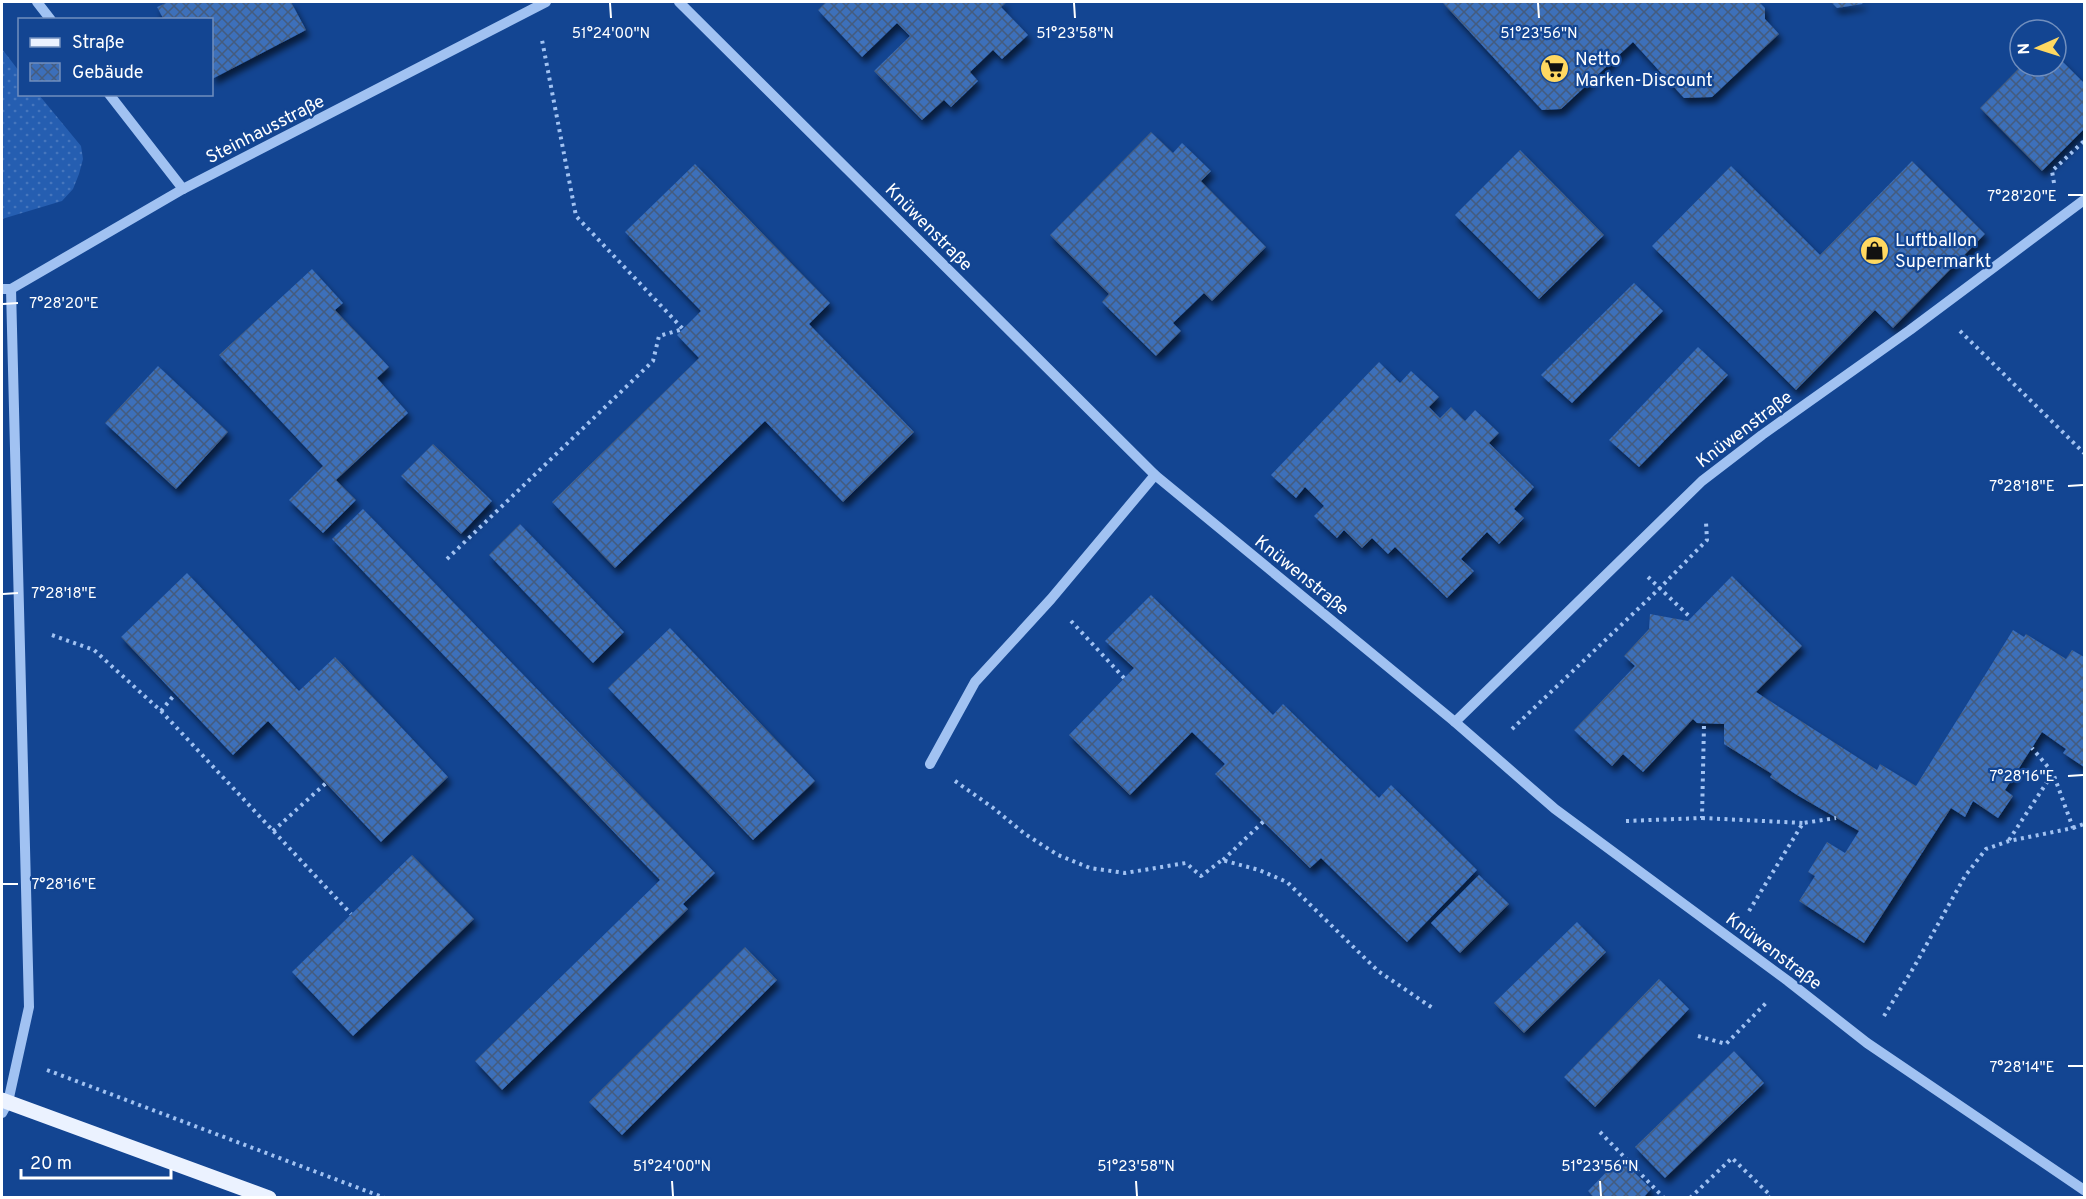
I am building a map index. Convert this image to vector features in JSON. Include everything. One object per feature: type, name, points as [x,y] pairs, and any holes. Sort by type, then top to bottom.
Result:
[{"type":"main road","points":[[4,1105],[269,1197]]},
{"type":"street","points":[[38,2],[50,18]]},
{"type":"street","name":"Knüwenstraße","points":[[679,2],[1155,475],[1455,722],[1555,809],[1788,981],[1867,1043],[2085,1190]]},
{"type":"street","name":"Steinhausstraße","points":[[6,289],[183,189],[541,4]]},
{"type":"street","points":[[112,96],[183,189]]},
{"type":"street","name":"Knüwenstraße","points":[[1455,722],[1702,481],[2085,200]]},
{"type":"street","points":[[4,1105],[29,1007],[6,289]]},
{"type":"street","points":[[930,764],[975,682],[1051,599],[1155,475]]},
{"type":"path","points":[[447,559],[653,361],[659,336],[683,329],[576,216],[541,4]]},
{"type":"path","points":[[1938,310],[2085,453]]},
{"type":"path","points":[[1487,752],[1660,588],[1707,540],[1702,481]]},
{"type":"path","points":[[1626,555],[1691,618]]},
{"type":"path","points":[[1051,599],[1124,678]]},
{"type":"path","points":[[18,623],[94,650],[161,711],[351,914]]},
{"type":"path","points":[[161,711],[175,694]]},
{"type":"path","points":[[1702,818],[1704,724]]},
{"type":"path","points":[[2032,748],[2053,773],[2073,828]]},
{"type":"path","points":[[930,764],[992,807],[1024,834],[1058,855],[1090,868],[1125,873],[1186,862],[1201,876],[1264,821]]},
{"type":"path","points":[[2009,841],[2053,773]]},
{"type":"path","points":[[273,831],[326,783]]},
{"type":"path","points":[[1594,838],[1614,821],[1702,818],[1803,823],[1836,818]]},
{"type":"path","points":[[1732,940],[1803,823]]},
{"type":"path","points":[[1867,1043],[1914,967],[1965,876],[1986,849],[2009,841],[2085,825]]},
{"type":"path","points":[[1222,860],[1259,870],[1287,882],[1378,971],[1434,1009]]},
{"type":"path","points":[[1698,1036],[1726,1044],[1788,981]]},
{"type":"path","points":[[17,1059],[385,1197]]},
{"type":"path","points":[[1600,1132],[1664,1197]]},
{"type":"path","points":[[1690,1197],[1732,1158],[1770,1197]]},
{"type":"shaded area","points":[[2,49],[18,70],[18,96],[40,96],[81,146],[83,159],[73,189],[62,201],[2,219]]},
{"type":"building","points":[[168,2],[291,2],[306,30],[213,78],[213,18],[163,18],[157,7]]},
{"type":"building","points":[[826,2],[1007,2],[1001,7],[1028,35],[1002,59],[993,50],[970,72],[978,81],[951,107],[944,100],[922,120],[874,71],[910,36],[897,23],[862,57],[818,10]]},
{"type":"building","name":"Netto Marken-Discount","points":[[1442,2],[1759,2],[1765,8],[1765,19],[1779,34],[1712,97],[1684,98],[1633,42],[1561,109],[1542,110]]},
{"type":"building","points":[[1831,2],[1864,2],[1837,8]]},
{"type":"building","points":[[2068,67],[2084,83],[2084,129],[2042,171],[1980,108],[2009,78],[2068,78]]},
{"type":"building","points":[[1151,132],[1173,153],[1182,143],[1211,171],[1201,181],[1266,247],[1212,301],[1204,293],[1173,323],[1181,331],[1156,356],[1102,302],[1109,294],[1050,235]]},
{"type":"building","points":[[1520,150],[1604,235],[1539,299],[1455,215]]},
{"type":"building","points":[[1912,161],[1985,234],[1893,328],[1875,310],[1796,390],[1652,246],[1731,166],[1820,255]]},
{"type":"building","points":[[695,164],[830,303],[809,324],[914,432],[843,502],[765,421],[615,568],[552,502],[699,358],[677,335],[701,311],[625,232]]},
{"type":"building","points":[[312,269],[343,303],[335,310],[389,367],[377,378],[408,413],[336,480],[356,500],[323,533],[289,500],[323,466],[219,355]]},
{"type":"building","points":[[1634,283],[1663,311],[1572,403],[1541,375]]},
{"type":"building","points":[[1698,347],[1728,375],[1639,467],[1609,440]]},
{"type":"building","points":[[1379,362],[1400,383],[1411,371],[1439,397],[1429,407],[1440,418],[1451,407],[1465,421],[1475,410],[1499,433],[1489,443],[1534,487],[1514,509],[1524,518],[1499,544],[1487,532],[1461,559],[1474,571],[1447,598],[1395,547],[1388,554],[1372,538],[1362,548],[1344,530],[1337,538],[1314,516],[1324,506],[1305,487],[1296,498],[1271,475]]},
{"type":"building","points":[[158,366],[228,432],[176,489],[105,423]]},
{"type":"building","points":[[433,444],[492,501],[461,534],[401,476]]},
{"type":"building","points":[[363,509],[715,873],[683,904],[688,909],[502,1090],[475,1061],[660,880],[332,539]]},
{"type":"building","points":[[520,524],[624,632],[593,663],[489,555]]},
{"type":"building","points":[[187,573],[299,691],[335,657],[448,777],[381,842],[268,721],[233,755],[121,637]]},
{"type":"building","points":[[1732,576],[1802,646],[1756,692],[1877,770],[1880,764],[1916,786],[2013,630],[2024,637],[2026,634],[2066,659],[2072,650],[2084,657],[2084,767],[2063,753],[2066,749],[2042,732],[2005,790],[2013,796],[1998,818],[1973,801],[1965,817],[1951,808],[1864,943],[1799,901],[1815,876],[1808,872],[1827,842],[1845,853],[1859,831],[1797,795],[1770,777],[1772,774],[1724,744],[1724,724],[1697,723],[1693,719],[1643,772],[1623,754],[1612,766],[1574,730],[1635,666],[1624,656],[1649,629],[1650,614],[1688,621]]},
{"type":"building","points":[[1151,595],[1273,715],[1283,704],[1379,798],[1391,785],[1477,870],[1407,942],[1321,858],[1310,868],[1215,774],[1225,764],[1192,732],[1130,795],[1069,735],[1134,668],[1105,641]]},
{"type":"building","points":[[670,628],[815,781],[753,840],[608,688]]},
{"type":"building","points":[[412,855],[474,919],[353,1036],[292,972]]},
{"type":"building","points":[[1479,875],[1509,904],[1460,953],[1431,923]]},
{"type":"building","points":[[1577,922],[1606,952],[1524,1033],[1494,1003]]},
{"type":"building","points":[[745,947],[777,980],[622,1135],[589,1102]]},
{"type":"building","points":[[1659,979],[1689,1009],[1595,1107],[1564,1077]]},
{"type":"building","points":[[1734,1051],[1764,1083],[1665,1178],[1635,1147]]},
{"type":"building","points":[[1620,1158],[1651,1189],[1643,1198],[1594,1198],[1588,1191]]},
{"type":"place","name":"Netto Marken-Discount","points":[[1554,69]]},
{"type":"place","name":"Luftballon Supermarkt","points":[[1874,250]]}]
